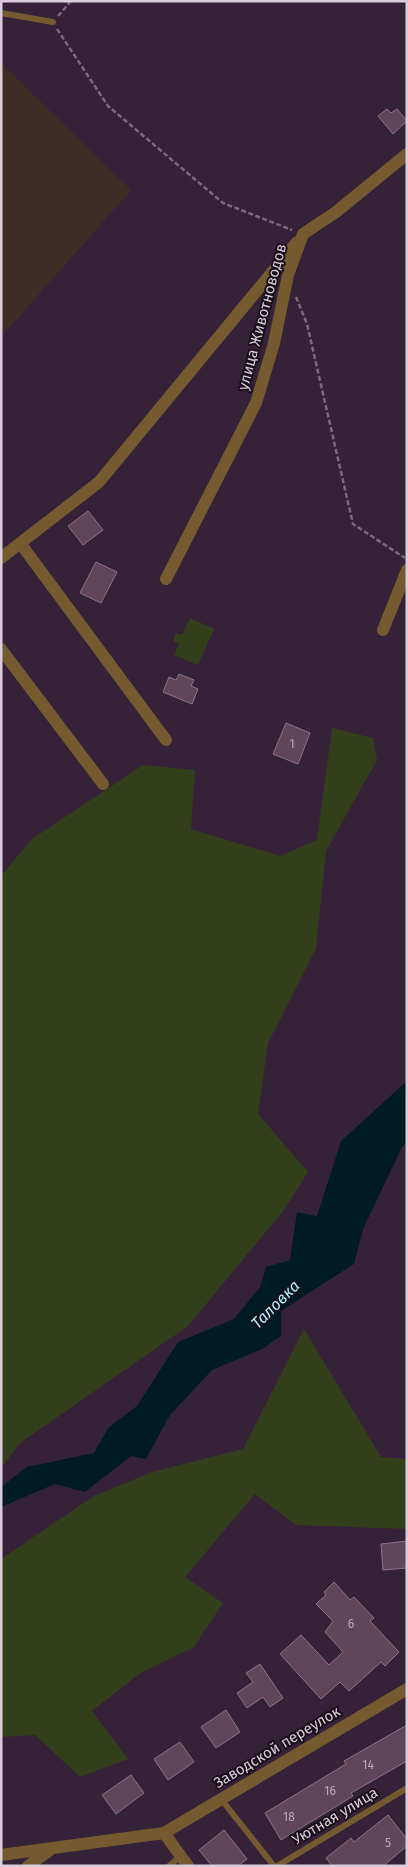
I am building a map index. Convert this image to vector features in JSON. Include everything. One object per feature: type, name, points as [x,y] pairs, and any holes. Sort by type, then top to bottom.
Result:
[{"type":"street","name":"улица Животноводов","points":[[166,579],[256,403],[274,343],[288,275],[303,234],[336,212],[407,154]]},
{"type":"street","points":[[1,558],[99,482],[303,234]]},
{"type":"street","points":[[20,543],[166,740]]},
{"type":"street","points":[[383,630],[407,570]]},
{"type":"street","points":[[1,649],[103,784]]},
{"type":"street","name":"Заводской переулок","points":[[164,1833],[407,1689]]},
{"type":"street","points":[[1,1855],[50,1850],[164,1833],[184,1861]]},
{"type":"street","points":[[28,1866],[50,1850]]},
{"type":"lane","points":[[1,13],[53,22]]},
{"type":"lane","name":"Уютная улица","points":[[275,1866],[407,1788]]},
{"type":"lane","points":[[221,1799],[275,1866]]},
{"type":"lane","points":[[169,1866],[184,1861]]},
{"type":"path","points":[[71,1],[53,22],[108,106],[223,203],[303,234]]},
{"type":"path","points":[[288,275],[307,324],[353,524],[407,558]]},
{"type":"shaded area","points":[[1,63],[131,190],[1,337]]},
{"type":"green space","points":[[190,618],[214,629],[198,665],[174,655],[179,644],[173,641],[176,633],[182,635]]},
{"type":"green space","points":[[332,728],[373,738],[377,760],[326,851],[316,949],[268,1043],[258,1114],[308,1172],[284,1210],[188,1326],[20,1443],[1,1468],[1,876],[32,839],[143,765],[195,770],[191,829],[280,856],[317,840]]},
{"type":"green space","points":[[304,1329],[381,1457],[407,1459],[407,1529],[296,1525],[255,1494],[185,1577],[223,1603],[194,1647],[139,1674],[92,1711],[128,1759],[80,1777],[35,1735],[1,1737],[1,1559],[94,1496],[152,1472],[243,1449]]},
{"type":"water","name":"Таловка","points":[[407,1081],[407,1143],[402,1147],[363,1229],[354,1264],[281,1311],[281,1336],[262,1349],[212,1370],[170,1415],[146,1459],[131,1456],[85,1492],[55,1484],[1,1507],[1,1487],[27,1467],[94,1453],[109,1427],[137,1406],[178,1342],[234,1319],[260,1287],[266,1267],[290,1260],[297,1212],[317,1216],[341,1141]]},
{"type":"building","points":[[387,109],[391,113],[397,109],[407,121],[393,134],[378,116]]},
{"type":"building","points":[[88,511],[103,530],[83,545],[68,526]]},
{"type":"building","points":[[96,562],[117,572],[101,603],[80,593]]},
{"type":"building","points":[[179,674],[194,680],[191,686],[198,689],[192,704],[163,692],[169,677],[176,680]]},
{"type":"building","points":[[286,723],[310,733],[298,764],[273,754]]},
{"type":"building","points":[[407,1541],[407,1568],[383,1570],[381,1544]]},
{"type":"building","points":[[334,1582],[350,1600],[354,1597],[374,1618],[370,1621],[399,1652],[385,1666],[381,1662],[349,1691],[340,1682],[321,1699],[280,1654],[301,1635],[329,1665],[343,1652],[325,1632],[333,1621],[316,1604],[326,1595],[324,1592]]},
{"type":"building","points":[[260,1664],[283,1698],[270,1707],[263,1697],[247,1708],[237,1693],[253,1682],[246,1673]]},
{"type":"building","points":[[226,1710],[240,1732],[216,1748],[201,1727]]},
{"type":"building","points":[[407,1725],[407,1761],[351,1793],[353,1796],[281,1840],[265,1813],[346,1764],[344,1761]]},
{"type":"building","points":[[180,1742],[194,1762],[168,1780],[154,1759]]},
{"type":"building","points":[[131,1775],[144,1793],[116,1814],[102,1795]]},
{"type":"building","points":[[388,1815],[407,1839],[407,1846],[383,1866],[332,1866],[326,1858],[351,1838],[354,1842]]},
{"type":"building","points":[[224,1830],[247,1859],[238,1866],[212,1866],[199,1850]]}]
